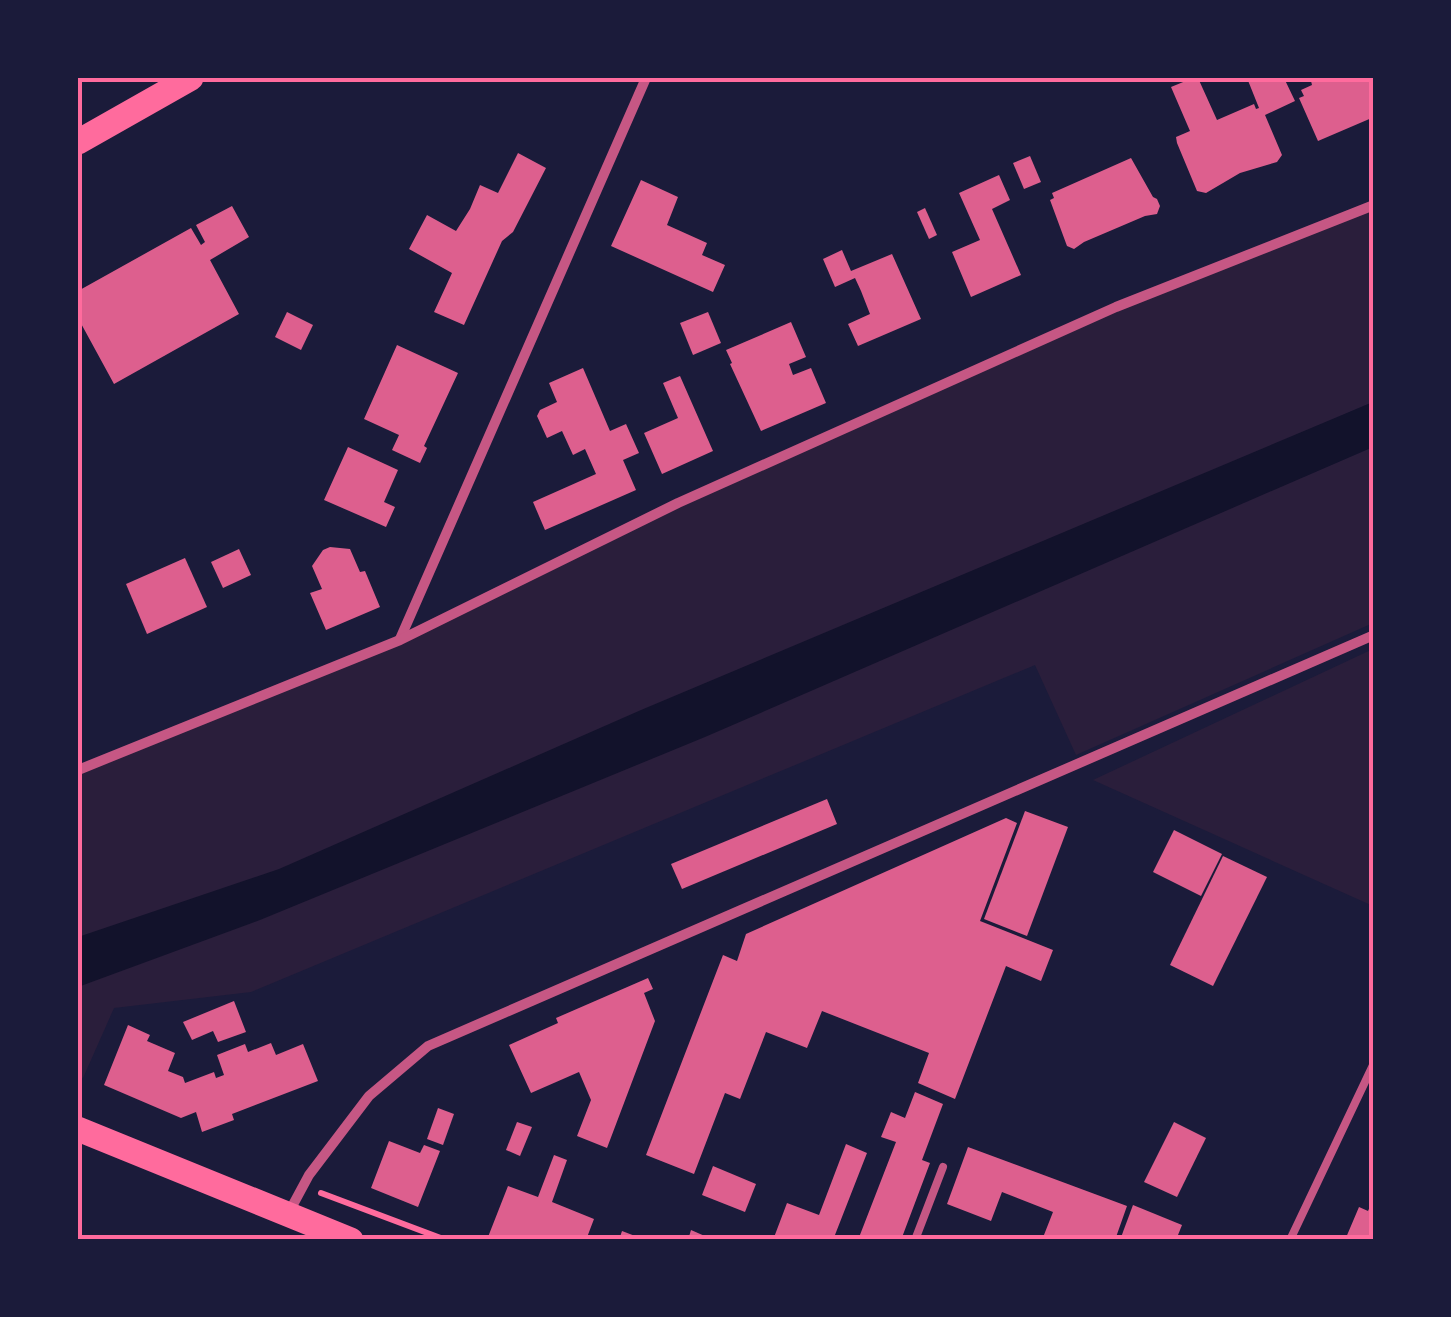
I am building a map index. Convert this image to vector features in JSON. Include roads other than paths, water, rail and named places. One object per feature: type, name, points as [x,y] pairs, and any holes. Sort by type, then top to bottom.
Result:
[{"type":"main road","points":[[78,142],[191,78]]},
{"type":"main road","points":[[78,1129],[351,1240]]},
{"type":"street","points":[[400,640],[646,78]]},
{"type":"street","points":[[78,770],[400,640],[696,495],[1116,308],[1374,205]]},
{"type":"street","points":[[288,1215],[309,1175],[369,1096],[428,1046],[1374,635]]},
{"type":"lane","points":[[1290,1240],[1374,1063]]},
{"type":"lane","points":[[916,1240],[942,1166]]}]
